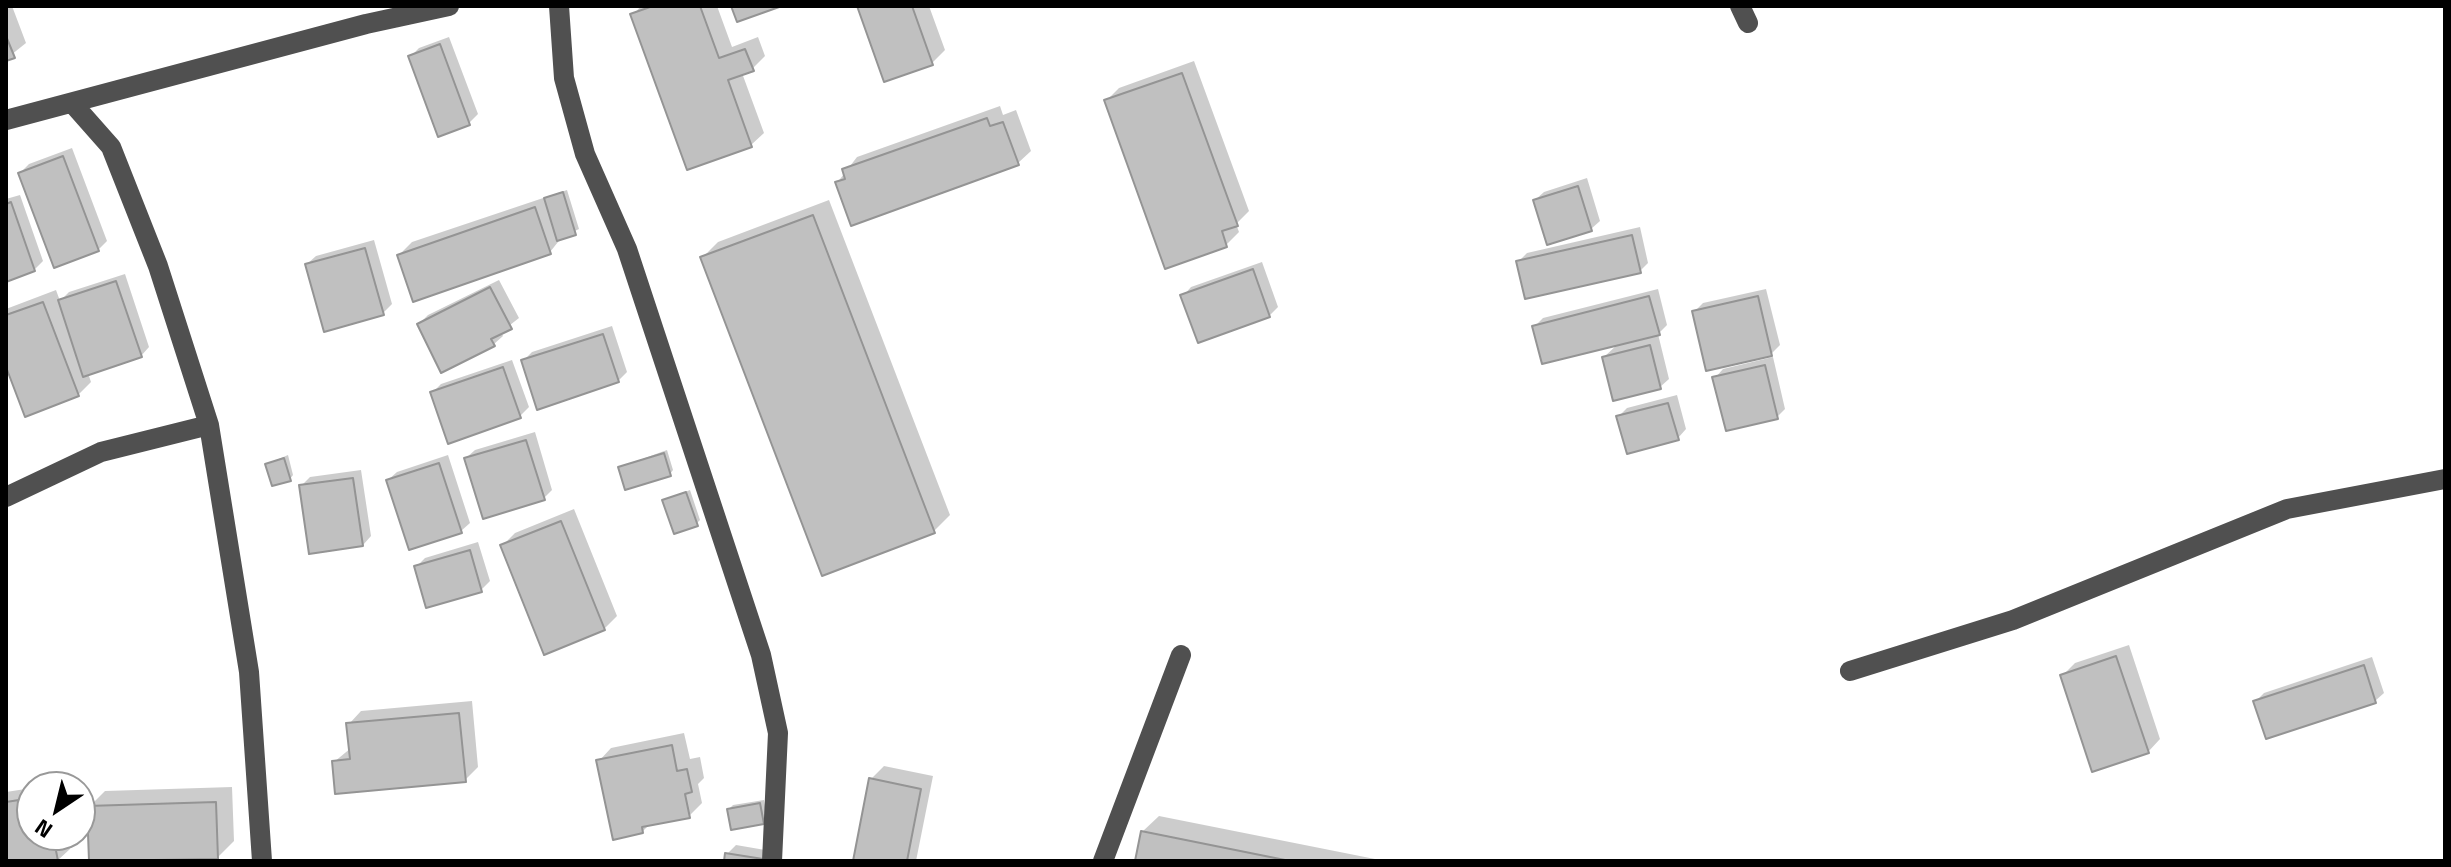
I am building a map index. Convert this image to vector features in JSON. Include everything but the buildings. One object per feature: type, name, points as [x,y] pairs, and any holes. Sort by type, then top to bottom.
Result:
[{"type":"street","points":[[6,120],[322,36],[449,6]]},
{"type":"street","points":[[559,6],[564,78],[585,154],[627,249],[761,655],[778,733],[772,861]]},
{"type":"street","points":[[73,104],[111,147],[158,266],[209,425],[249,672],[262,861]]},
{"type":"street","points":[[6,497],[101,452],[209,425]]},
{"type":"street","points":[[1850,671],[2013,620],[2287,509],[2445,479]]},
{"type":"street","points":[[1103,861],[1181,655]]}]
